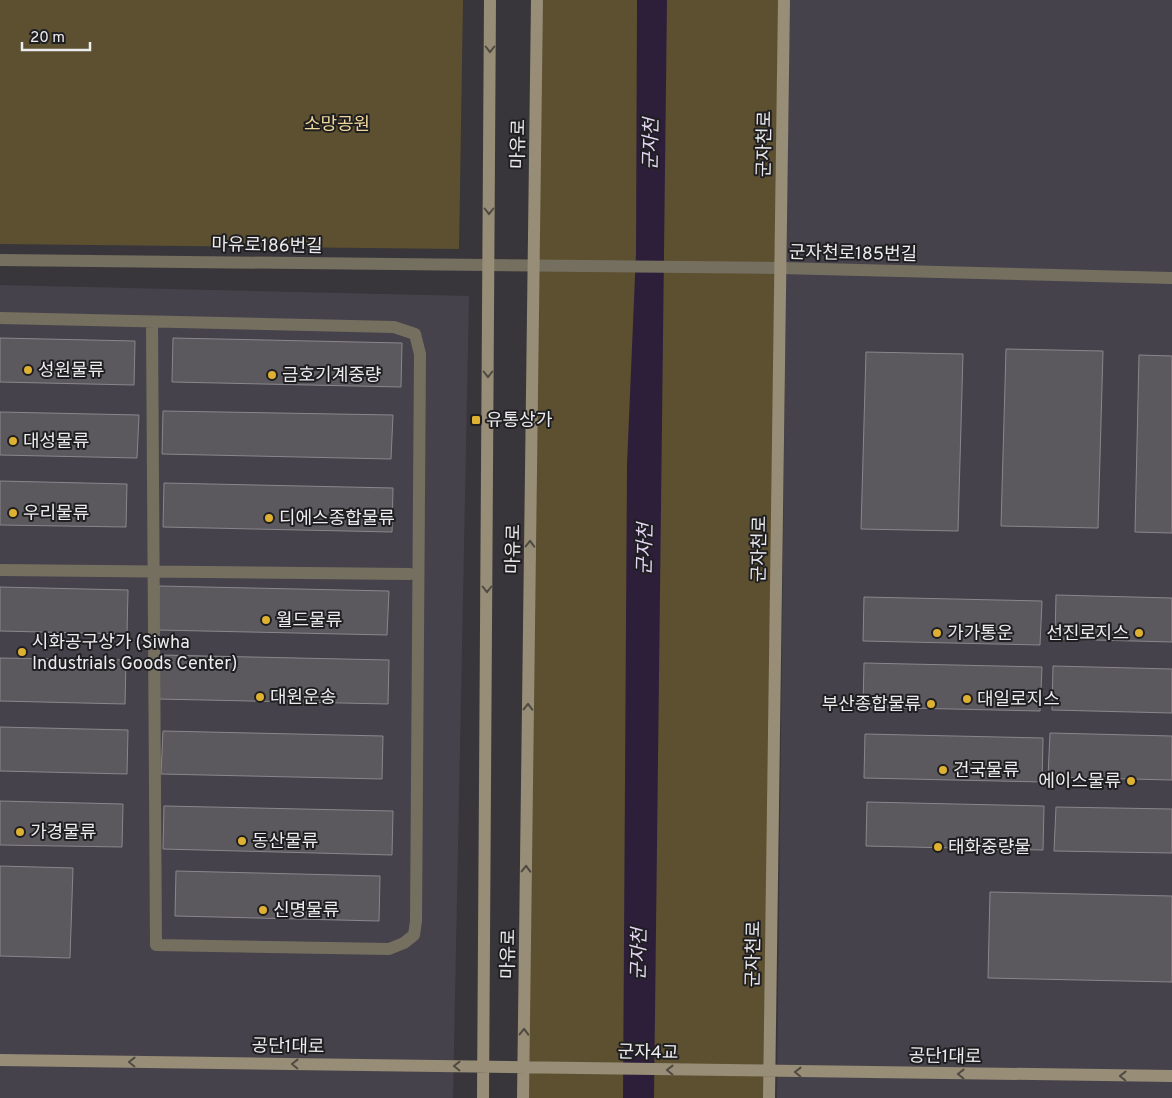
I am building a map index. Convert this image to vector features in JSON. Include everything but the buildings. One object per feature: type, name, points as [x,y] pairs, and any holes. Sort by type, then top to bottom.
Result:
[{"type":"street","name":"마유로","points":[[483,1098],[490,0]]},
{"type":"street","name":"마유로","points":[[523,1098],[537,0]]},
{"type":"street","name":"군자천로","points":[[769,1098],[784,0]]},
{"type":"street","name":"마유로186번길","points":[[0,260],[534,266]]},
{"type":"street","name":"군자천로185번길","points":[[534,266],[780,268],[1172,278]]},
{"type":"street","points":[[0,318],[394,327],[415,334],[418,343],[416,921],[414,935],[404,943],[389,949],[156,945],[152,322]]},
{"type":"street","points":[[0,570],[410,574]]},
{"type":"street","name":"공단1대로","points":[[0,1060],[576,1068]]},
{"type":"street","name":"군자4교","points":[[576,1068],[719,1071]]},
{"type":"street","name":"공단1대로","points":[[719,1071],[1172,1076]]},
{"type":"shaded area","points":[[789,0],[1172,0],[1172,1098],[777,1098]]},
{"type":"shaded area","points":[[0,285],[469,296],[453,1098],[0,1098]]},
{"type":"green space","name":"소망공원","points":[[0,0],[463,0],[459,249],[0,244]]},
{"type":"green space","points":[[536,0],[784,0],[769,1098],[521,1098]]},
{"type":"water","name":"군자천","points":[[637,0],[667,0],[654,1098],[623,1098],[627,465],[636,253]]},
{"type":"place","name":"성원물류","points":[[28,370]]},
{"type":"place","name":"금호기계중량","points":[[272,375]]},
{"type":"place","name":"유통상가","points":[[476,420]]},
{"type":"place","name":"대성물류","points":[[13,441]]},
{"type":"place","name":"우리물류","points":[[13,513]]},
{"type":"place","name":"디에스종합물류","points":[[269,518]]},
{"type":"place","name":"월드물류","points":[[266,620]]},
{"type":"place","name":"가가통운","points":[[937,633]]},
{"type":"place","name":"선진로지스","points":[[1139,633]]},
{"type":"place","name":"시화공구상가 (Siwha Industrials Goods Center)","points":[[22,652]]},
{"type":"place","name":"대원운송","points":[[260,697]]},
{"type":"place","name":"대일로지스","points":[[967,699]]},
{"type":"place","name":"부산종합물류","points":[[931,704]]},
{"type":"place","name":"건국물류","points":[[943,770]]},
{"type":"place","name":"에이스물류","points":[[1131,781]]},
{"type":"place","name":"가경물류","points":[[20,832]]},
{"type":"place","name":"동산물류","points":[[242,841]]},
{"type":"place","name":"태화중량물","points":[[938,847]]},
{"type":"place","name":"신명물류","points":[[263,910]]}]
